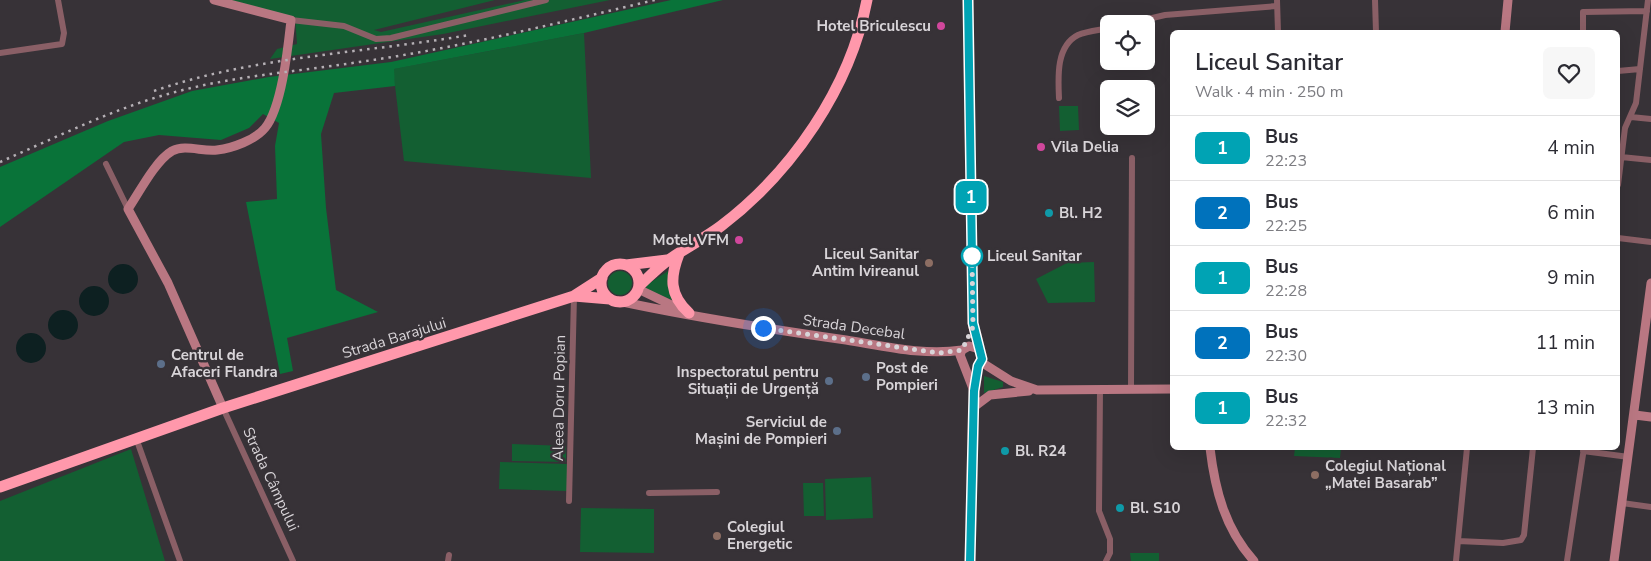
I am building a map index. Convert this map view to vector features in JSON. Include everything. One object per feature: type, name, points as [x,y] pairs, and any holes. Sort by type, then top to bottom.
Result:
[{"type":"highway","points":[[674,257],[613,266],[602,278],[603,290],[614,300],[630,299],[638,288],[674,257],[721,226],[772,180],[798,148],[814,124],[840,78],[851,54],[867,0]]},
{"type":"highway","points":[[674,257],[673,288],[678,300],[689,313]]},
{"type":"highway","points":[[626,265],[638,276],[638,288]]},
{"type":"highway","name":"Strada Barajului","points":[[0,487],[223,408],[574,296],[602,278]]},
{"type":"highway","name":"Strada Barajului","points":[[574,296],[614,300]]},
{"type":"street","points":[[0,53],[62,44],[64,33],[58,0]]},
{"type":"street","points":[[214,0],[291,20],[336,24],[376,38],[392,38],[546,0]]},
{"type":"street","points":[[968,0],[973,327],[982,355],[974,391],[970,561]]},
{"type":"street","points":[[1375,0],[1376,30]]},
{"type":"street","points":[[1506,30],[1508,0]]},
{"type":"street","points":[[1620,166],[1625,128],[1632,117],[1648,15],[1648,0]]},
{"type":"street","points":[[1155,17],[1277,3],[1278,30]]},
{"type":"street","points":[[1583,30],[1583,12],[1648,15]]},
{"type":"street","points":[[128,210],[157,166],[172,151],[182,149],[206,151],[226,148],[260,133],[272,116],[282,83],[291,20]]},
{"type":"street","points":[[1059,98],[1060,58],[1068,44],[1078,35],[1100,30]]},
{"type":"street","points":[[1620,71],[1640,69]]},
{"type":"street","points":[[1632,117],[1651,119]]},
{"type":"street","points":[[1621,157],[1651,160]]},
{"type":"street","points":[[1132,158],[1132,389]]},
{"type":"street","points":[[106,164],[128,210],[168,283],[223,408]]},
{"type":"street","points":[[1620,238],[1651,242]]},
{"type":"street","points":[[1614,561],[1649,314],[1651,283]]},
{"type":"street","name":"Strada Decebal","points":[[638,288],[689,313],[704,318]]},
{"type":"street","name":"Aleea Doru Popian","points":[[569,501],[574,296]]},
{"type":"street","name":"Strada Decebal","points":[[614,300],[704,318],[940,353],[962,363]]},
{"type":"street","points":[[973,327],[964,349],[962,363],[974,391]]},
{"type":"street","points":[[964,349],[972,346],[979,349]]},
{"type":"street","name":"Strada Decebal","points":[[940,353],[964,349]]},
{"type":"street","points":[[962,363],[972,369],[980,364]]},
{"type":"street","points":[[980,364],[1011,381],[1037,390]]},
{"type":"street","points":[[974,407],[990,395],[999,392],[1170,389]]},
{"type":"street","points":[[1100,390],[1099,510],[1110,539],[1110,553],[1106,561]]},
{"type":"street","name":"Strada Câmpului","points":[[223,408],[293,561]]},
{"type":"street","points":[[1634,415],[1651,417]]},
{"type":"street","points":[[136,438],[180,561]]},
{"type":"street","points":[[1210,450],[1220,504],[1244,550],[1254,561]]},
{"type":"street","points":[[1456,561],[1467,450]]},
{"type":"street","points":[[1458,541],[1503,543],[1521,540],[1524,535],[1533,450]]},
{"type":"street","points":[[1567,561],[1583,450],[1629,457]]},
{"type":"street","points":[[649,493],[717,492]]},
{"type":"street","points":[[1622,503],[1651,507]]},
{"type":"green space","points":[[224,0],[495,0],[374,30],[381,32],[525,0],[610,0],[443,34],[270,59],[277,49],[297,44],[295,17]]},
{"type":"green space","points":[[671,0],[723,0],[584,33],[394,69],[395,86],[334,93],[321,134],[326,208],[336,290],[378,312],[287,338],[293,371],[280,374],[246,202],[277,199],[275,146],[279,123],[263,114],[249,128],[221,140],[159,135],[124,142],[0,227],[0,167],[108,121],[192,91],[269,77],[391,62]]},
{"type":"green space","points":[[584,33],[591,178],[404,161],[393,69]]},
{"type":"green space","points":[[1059,106],[1078,106],[1079,130],[1060,131]]},
{"type":"green space","points":[[1094,262],[1095,302],[1048,303],[1036,279],[1067,263]]},
{"type":"green space","points":[[620,271],[629,274],[632,283],[629,292],[620,295],[611,292],[608,283],[611,274]]},
{"type":"green space","points":[[668,271],[674,301],[647,289],[645,286]]},
{"type":"green space","points":[[984,376],[1003,382],[1003,387],[984,393]]},
{"type":"green space","points":[[512,444],[566,446],[566,462],[512,461]]},
{"type":"green space","points":[[131,449],[165,561],[0,561],[0,501]]},
{"type":"green space","points":[[1295,450],[1341,450],[1340,458],[1294,456]]},
{"type":"green space","points":[[500,462],[567,464],[567,491],[499,489]]},
{"type":"green space","points":[[871,477],[873,518],[826,520],[825,479]]},
{"type":"green space","points":[[803,483],[823,483],[824,516],[804,516]]},
{"type":"green space","points":[[581,508],[654,509],[654,553],[580,552]]},
{"type":"green space","points":[[1130,553],[1159,553],[1159,561],[1131,561]]},
{"type":"shaded area","points":[[123,264],[133,269],[138,279],[133,289],[123,294],[113,289],[108,279],[113,269]]},
{"type":"shaded area","points":[[94,286],[104,291],[109,301],[104,311],[94,316],[84,311],[79,301],[84,291]]},
{"type":"shaded area","points":[[63,310],[73,315],[78,325],[73,335],[63,340],[53,335],[48,325],[53,315]]},
{"type":"shaded area","points":[[31,333],[41,338],[46,348],[41,358],[31,363],[21,358],[16,348],[21,338]]},
{"type":"railway","points":[[0,162],[125,108],[192,88],[239,79],[434,50],[655,0]]},
{"type":"railway","points":[[154,91],[192,79],[231,70],[469,35]]},
{"type":"bus line","name":"1","points":[[968,0],[973,327],[982,355],[978,366],[974,391],[970,561]]},
{"type":"place","name":"Hotel Briculescu","points":[[941,26]]},
{"type":"place","name":"Vila Delia","points":[[1041,147]]},
{"type":"place","name":"Bl. H2","points":[[1049,213]]},
{"type":"place","name":"Motel VFM","points":[[739,240]]},
{"type":"place","name":"Liceul Sanitar","points":[[972,256]]},
{"type":"place","name":"Liceul Sanitar Antim Ivireanul","points":[[929,263]]},
{"type":"place","name":"Centrul de Afaceri Flandra","points":[[161,364]]},
{"type":"place","name":"Post de Pompieri","points":[[866,377]]},
{"type":"place","name":"Inspectoratul pentru Situații de Urgență","points":[[829,381]]},
{"type":"place","name":"Serviciul de Mașini de Pompieri","points":[[837,431]]},
{"type":"place","name":"Bl. R24","points":[[1005,451]]},
{"type":"place","name":"Colegiul Național „Matei Basarab”","points":[[1315,475]]},
{"type":"place","name":"Bl. S10","points":[[1120,508]]},
{"type":"place","name":"Colegiul Energetic","points":[[717,536]]},
{"type":"route","points":[[763,328],[940,353],[962,350],[965,348],[973,327],[972,256]]}]
